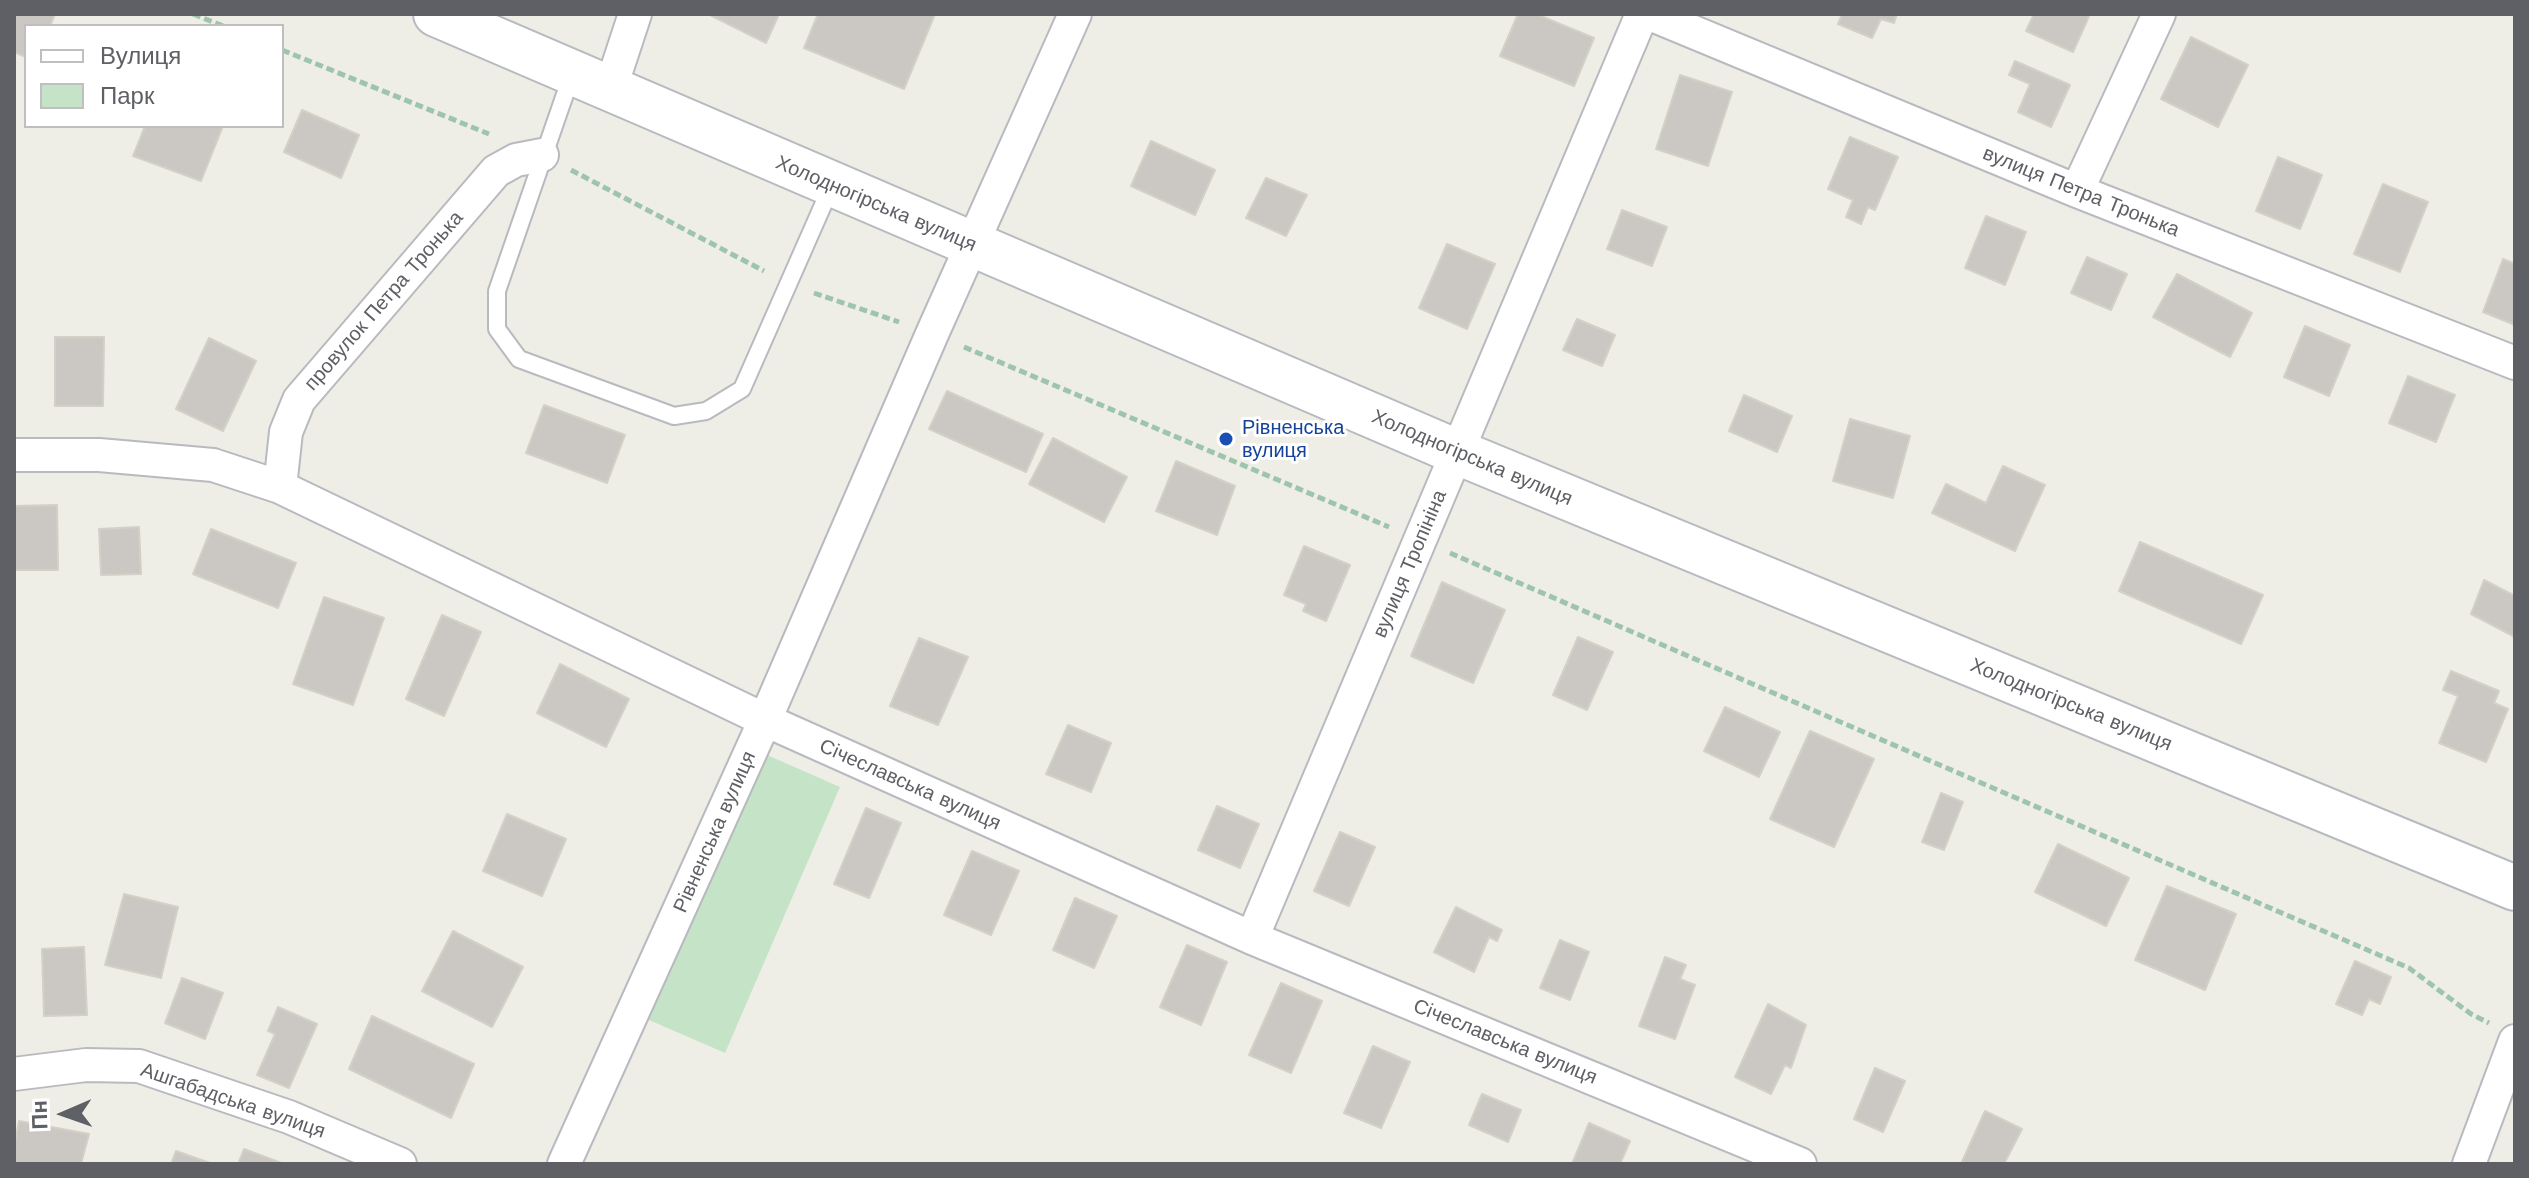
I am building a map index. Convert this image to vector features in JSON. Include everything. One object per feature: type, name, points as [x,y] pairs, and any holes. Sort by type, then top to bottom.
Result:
[{"type":"main road","name":"Холодногірська вулиця","points":[[436,14],[1457,452],[2515,888]]},
{"type":"street","points":[[591,81],[635,14]]},
{"type":"street","name":"Рівненська вулиця","points":[[564,1164],[765,720],[1075,14]]},
{"type":"street","name":"вулиця Тропініна","points":[[1252,938],[1642,14]]},
{"type":"street","name":"вулиця Петра Тронька","points":[[1650,14],[2077,191],[2515,363]]},
{"type":"street","points":[[2077,191],[2159,14]]},
{"type":"street","name":"провулок Петра Тронька","points":[[280,487],[286,432],[299,400],[496,171],[516,160],[542,155]]},
{"type":"street","name":"Січеславська вулиця","points":[[14,455],[99,455],[213,465],[280,487],[765,720],[1252,938],[1800,1164]]},
{"type":"street","points":[[2469,1164],[2515,1041]]},
{"type":"street","name":"Ашгабадська вулиця","points":[[14,1074],[86,1065],[139,1066],[289,1117],[400,1164]]},
{"type":"lane","points":[[591,81],[542,155],[497,291],[497,329],[519,359],[674,416],[706,411],[742,389],[832,185]]},
{"type":"path","points":[[193,14],[218,24]]},
{"type":"green space","points":[[758,751],[840,787],[725,1053],[642,1017]]},
{"type":"building","points":[[14,14],[55,14],[51,24],[24,24],[24,56],[14,52]]},
{"type":"building","points":[[708,14],[779,14],[766,43]]},
{"type":"building","points":[[818,14],[935,14],[904,89],[804,48]]},
{"type":"building","points":[[1518,14],[1536,14],[1594,38],[1574,86],[1500,56]]},
{"type":"building","points":[[1842,14],[1897,14],[1894,23],[1881,19],[1872,38],[1838,24]]},
{"type":"building","points":[[2034,14],[2090,14],[2073,52],[2026,31]]},
{"type":"building","points":[[2191,37],[2248,65],[2218,127],[2161,99]]},
{"type":"building","points":[[2015,61],[2070,85],[2051,127],[2018,112],[2030,84],[2009,75]]},
{"type":"building","points":[[1680,75],[1732,92],[1708,166],[1656,149]]},
{"type":"building","points":[[302,110],[359,135],[341,178],[284,152]]},
{"type":"building","points":[[144,128],[222,128],[201,181],[133,156]]},
{"type":"building","points":[[1850,137],[1898,157],[1875,210],[1868,207],[1861,224],[1846,217],[1853,200],[1828,189]]},
{"type":"building","points":[[1151,141],[1215,170],[1195,215],[1131,186]]},
{"type":"building","points":[[2278,157],[2322,175],[2300,229],[2256,211]]},
{"type":"building","points":[[1266,178],[1307,195],[1286,236],[1246,218]]},
{"type":"building","points":[[2383,184],[2428,202],[2400,272],[2354,254]]},
{"type":"building","points":[[1622,210],[1667,227],[1652,266],[1607,249]]},
{"type":"building","points":[[1986,216],[2026,232],[2005,285],[1965,268]]},
{"type":"building","points":[[1447,244],[1495,264],[1467,329],[1419,308]]},
{"type":"building","points":[[2087,257],[2127,274],[2111,310],[2071,293]]},
{"type":"building","points":[[2503,259],[2515,264],[2515,325],[2483,312]]},
{"type":"building","points":[[2177,274],[2252,313],[2230,357],[2153,317]]},
{"type":"building","points":[[1577,319],[1615,335],[1602,366],[1563,350]]},
{"type":"building","points":[[2305,326],[2350,345],[2329,396],[2284,377]]},
{"type":"building","points":[[55,337],[104,337],[103,406],[55,406]]},
{"type":"building","points":[[209,338],[256,361],[223,431],[176,409]]},
{"type":"building","points":[[2408,376],[2455,395],[2436,442],[2389,423]]},
{"type":"building","points":[[947,391],[1043,434],[1026,472],[929,429]]},
{"type":"building","points":[[1744,395],[1792,416],[1777,452],[1729,431]]},
{"type":"building","points":[[544,405],[625,435],[607,483],[526,453]]},
{"type":"building","points":[[1850,419],[1910,436],[1893,498],[1833,481]]},
{"type":"building","points":[[1053,438],[1127,477],[1104,522],[1029,484]]},
{"type":"building","points":[[1176,461],[1235,486],[1217,535],[1156,511]]},
{"type":"building","points":[[2003,466],[2045,485],[2015,551],[1932,513],[1946,484],[1986,503]]},
{"type":"building","points":[[57,505],[58,570],[14,570],[14,506]]},
{"type":"building","points":[[139,527],[141,574],[101,575],[99,529]]},
{"type":"building","points":[[211,529],[296,563],[278,608],[193,574]]},
{"type":"building","points":[[2140,542],[2263,595],[2241,644],[2119,591]]},
{"type":"building","points":[[1304,546],[1350,565],[1326,621],[1303,611],[1306,604],[1284,595]]},
{"type":"building","points":[[2484,580],[2515,596],[2515,637],[2471,614]]},
{"type":"building","points":[[1442,582],[1505,610],[1473,683],[1411,656]]},
{"type":"building","points":[[324,597],[384,618],[353,705],[293,684]]},
{"type":"building","points":[[442,615],[481,632],[444,716],[406,699]]},
{"type":"building","points":[[1578,637],[1613,652],[1587,710],[1553,695]]},
{"type":"building","points":[[919,638],[968,657],[938,725],[890,706]]},
{"type":"building","points":[[560,664],[629,699],[606,747],[537,713]]},
{"type":"building","points":[[2451,671],[2499,691],[2494,703],[2508,709],[2486,762],[2439,743],[2458,696],[2443,690]]},
{"type":"building","points":[[1725,707],[1780,732],[1759,777],[1704,751]]},
{"type":"building","points":[[1068,725],[1111,743],[1091,792],[1046,774]]},
{"type":"building","points":[[1810,731],[1874,759],[1834,847],[1770,819]]},
{"type":"building","points":[[1941,793],[1963,802],[1944,850],[1922,842]]},
{"type":"building","points":[[1217,806],[1259,824],[1240,868],[1198,850]]},
{"type":"building","points":[[866,808],[901,823],[869,898],[834,884]]},
{"type":"building","points":[[507,814],[566,839],[542,896],[483,871]]},
{"type":"building","points":[[1340,832],[1375,847],[1349,906],[1314,891]]},
{"type":"building","points":[[2058,844],[2129,878],[2106,926],[2035,892]]},
{"type":"building","points":[[972,851],[1019,871],[991,935],[944,915]]},
{"type":"building","points":[[2167,886],[2236,914],[2205,990],[2135,960]]},
{"type":"building","points":[[124,894],[178,907],[161,978],[105,965]]},
{"type":"building","points":[[1075,898],[1117,916],[1094,968],[1053,950]]},
{"type":"building","points":[[1456,907],[1502,930],[1497,941],[1489,937],[1474,972],[1434,952]]},
{"type":"building","points":[[453,931],[523,967],[492,1027],[422,991]]},
{"type":"building","points":[[1560,940],[1589,952],[1570,1000],[1540,988]]},
{"type":"building","points":[[1187,945],[1227,962],[1201,1025],[1160,1007]]},
{"type":"building","points":[[84,947],[87,1015],[44,1016],[42,949]]},
{"type":"building","points":[[1665,957],[1686,965],[1680,979],[1695,985],[1675,1039],[1639,1026]]},
{"type":"building","points":[[2355,961],[2391,977],[2380,1004],[2369,999],[2362,1015],[2336,1004]]},
{"type":"building","points":[[182,978],[223,993],[205,1039],[165,1023]]},
{"type":"building","points":[[1281,983],[1322,1001],[1291,1073],[1249,1055]]},
{"type":"building","points":[[1768,1004],[1806,1025],[1791,1068],[1785,1065],[1771,1094],[1735,1077]]},
{"type":"building","points":[[278,1007],[317,1024],[289,1088],[257,1075],[275,1034],[268,1031]]},
{"type":"building","points":[[372,1016],[474,1064],[451,1118],[349,1069]]},
{"type":"building","points":[[1373,1046],[1410,1062],[1381,1128],[1344,1113]]},
{"type":"building","points":[[1875,1068],[1905,1081],[1883,1132],[1854,1119]]},
{"type":"building","points":[[1482,1094],[1521,1110],[1508,1142],[1469,1125]]},
{"type":"building","points":[[1985,1111],[2022,1129],[2004,1164],[1961,1164]]},
{"type":"building","points":[[19,1121],[89,1134],[81,1164],[14,1164]]},
{"type":"building","points":[[1589,1123],[1630,1141],[1620,1164],[1572,1164]]},
{"type":"building","points":[[244,1149],[284,1164],[238,1164]]},
{"type":"building","points":[[176,1151],[213,1164],[171,1164]]},
{"type":"place","name":"Рівненська вулиця","points":[[1226,439]]}]
